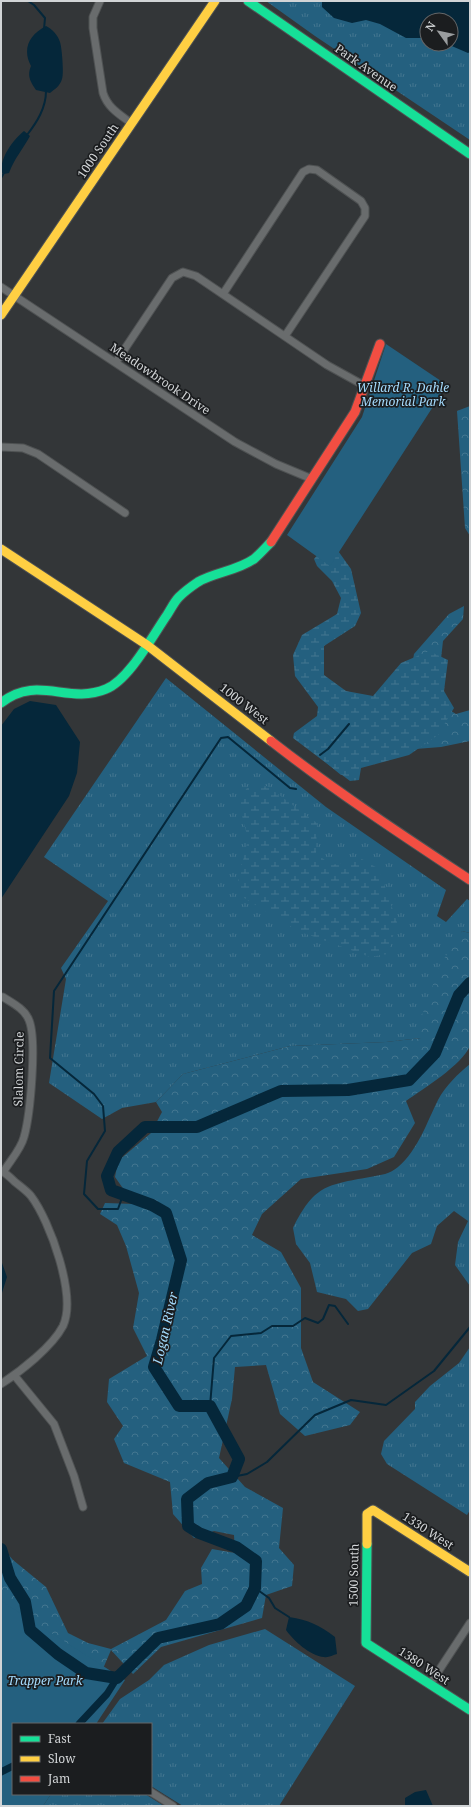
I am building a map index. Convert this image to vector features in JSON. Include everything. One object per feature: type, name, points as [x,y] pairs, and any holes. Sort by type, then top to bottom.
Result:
[{"type":"street","points":[[100,1],[93,17],[93,28],[103,93],[106,102],[112,109],[131,123]]},
{"type":"street","name":"1000 South","points":[[1,315],[215,1]]},
{"type":"street","name":"Park Avenue","points":[[248,1],[470,154]]},
{"type":"street","points":[[223,294],[303,172],[309,169],[317,170],[361,201],[365,216],[285,336]]},
{"type":"street","points":[[116,362],[172,278],[182,272],[196,276],[327,365],[364,386]]},
{"type":"street","name":"Meadowbrook Drive","points":[[1,287],[235,442],[276,464],[312,479]]},
{"type":"street","points":[[3,701],[25,691],[45,689],[68,694],[84,695],[107,689],[128,672],[178,598],[198,582],[230,571],[254,559],[268,546],[356,412],[375,354],[380,344]]},
{"type":"street","points":[[1,447],[23,448],[38,454],[125,513]]},
{"type":"street","name":"1000 West","points":[[1,549],[147,645],[324,782],[470,880]]},
{"type":"street","name":"Slalom Circle","points":[[2,1171],[24,1139],[31,1101],[32,1032],[29,1019],[23,1010],[3,997]]},
{"type":"street","points":[[1,1384],[14,1375],[49,1344],[63,1325],[66,1308],[65,1277],[46,1223],[30,1196],[2,1171]]},
{"type":"street","points":[[14,1375],[54,1424],[74,1476],[83,1507]]},
{"type":"street","name":"1330 West","points":[[373,1510],[470,1572]]},
{"type":"street","name":"1500 South","points":[[366,1643],[367,1514],[373,1510]]},
{"type":"street","points":[[430,1684],[470,1623]]},
{"type":"street","name":"1380 West","points":[[366,1643],[470,1710]]},
{"type":"street","points":[[152,1793],[173,1806]]},
{"type":"green space","points":[[266,1],[470,1],[470,140],[315,36]]},
{"type":"green space","name":"Willard R. Dahle Memorial Park","points":[[386,344],[447,385],[330,566],[287,535],[362,417]]},
{"type":"green space","points":[[470,406],[470,536],[465,528],[457,411]]},
{"type":"green space","points":[[336,548],[351,569],[361,613],[355,626],[324,646],[324,675],[346,691],[373,696],[401,663],[429,651],[448,660],[444,691],[454,708],[438,735],[409,755],[361,768],[359,780],[350,781],[293,738],[294,733],[317,716],[318,707],[295,676],[293,655],[302,635],[337,614],[341,598],[332,581],[317,566],[314,559],[321,551]]},
{"type":"green space","points":[[464,606],[463,619],[443,641],[440,668],[433,700],[456,714],[470,710],[470,741],[441,747],[351,754],[356,772],[341,775],[296,738],[375,715],[411,672],[414,654],[449,614]]},
{"type":"green space","points":[[166,678],[326,807],[446,890],[437,916],[446,922],[467,899],[470,901],[470,933],[462,931],[421,1038],[386,1042],[290,1046],[183,1074],[156,1102],[122,1108],[102,1119],[49,1083],[66,979],[61,968],[108,901],[44,857]]},
{"type":"green space","points":[[267,786],[317,823],[316,853],[331,865],[362,859],[379,869],[397,922],[388,954],[370,957],[298,931],[241,896],[237,886],[248,839],[238,800],[247,788]]},
{"type":"green space","points":[[462,931],[470,933],[470,1046],[466,1053],[451,1069],[406,1101],[415,1123],[394,1157],[367,1169],[301,1179],[262,1214],[252,1235],[281,1252],[301,1288],[301,1348],[313,1382],[360,1412],[350,1425],[305,1436],[280,1414],[266,1365],[235,1367],[232,1399],[219,1458],[245,1487],[283,1508],[279,1548],[294,1565],[292,1586],[266,1595],[262,1618],[161,1647],[133,1674],[111,1650],[102,1671],[1,1637],[1,1546],[13,1560],[46,1587],[68,1633],[88,1643],[111,1649],[166,1620],[185,1591],[202,1584],[201,1568],[212,1549],[235,1553],[234,1535],[214,1531],[194,1538],[173,1514],[170,1482],[124,1463],[114,1439],[123,1426],[107,1402],[109,1379],[147,1356],[133,1328],[139,1293],[126,1246],[117,1225],[100,1214],[105,1203],[134,1204],[115,1177],[118,1161],[151,1133],[162,1112],[156,1102],[183,1074],[290,1046],[386,1042],[421,1038],[419,1024],[440,965]]},
{"type":"green space","points":[[470,1064],[470,1286],[455,1265],[458,1242],[468,1221],[454,1211],[437,1226],[431,1244],[412,1253],[368,1309],[358,1311],[346,1299],[317,1292],[310,1263],[296,1244],[293,1228],[300,1214],[308,1203],[322,1190],[342,1182],[385,1174],[398,1167],[417,1144],[438,1100],[445,1089]]},
{"type":"green space","points":[[470,1347],[470,1510],[467,1515],[387,1464],[381,1454],[384,1441],[415,1409],[415,1402],[430,1386],[459,1363]]},
{"type":"green space","name":"Trapper Park","points":[[1,1601],[125,1680],[97,1723],[12,1723],[12,1795],[50,1795],[43,1806],[1,1806]]},
{"type":"green space","points":[[265,1629],[355,1686],[279,1806],[183,1806],[152,1787],[152,1723],[103,1723],[120,1699],[149,1680],[164,1665],[209,1645]]},
{"type":"green space","points":[[50,1795],[147,1795],[164,1806],[43,1806]]},
{"type":"shaded area","points":[[322,1],[470,1],[470,52],[468,53],[459,49],[459,12],[419,12],[419,38],[406,38],[380,24],[366,20],[352,23],[334,18],[322,7]]},
{"type":"shaded area","points":[[46,26],[54,32],[59,39],[61,45],[63,76],[60,84],[50,93],[36,90],[32,84],[29,76],[31,66],[27,54],[27,48],[31,38]]},
{"type":"shaded area","points":[[24,131],[30,136],[9,173],[4,174],[1,172],[5,154]]},
{"type":"shaded area","points":[[30,701],[56,705],[80,742],[77,773],[69,796],[1,899],[1,726],[14,709]]},
{"type":"shaded area","points":[[1,1260],[7,1277],[1,1296]]},
{"type":"shaded area","points":[[289,1617],[314,1624],[335,1637],[337,1654],[327,1657],[319,1656],[302,1647],[286,1630]]},
{"type":"shaded area","points":[[426,1790],[433,1806],[405,1806],[405,1798],[415,1792]]},
{"type":"waterway","points":[[28,1],[34,5],[45,18],[44,29]]},
{"type":"waterway","points":[[27,135],[43,109],[46,91]]},
{"type":"waterway","points":[[1,178],[4,173]]},
{"type":"waterway","points":[[320,755],[328,749],[349,724]]},
{"type":"waterway","points":[[123,1195],[118,1209],[98,1209],[84,1194],[87,1161],[105,1131],[103,1106],[94,1094],[50,1058],[54,991],[221,738],[228,737],[290,788],[296,789]]},
{"type":"waterway","name":"Logan River","points":[[1,1549],[10,1578],[25,1602],[30,1630],[58,1654],[86,1673],[117,1678],[158,1638],[220,1624],[246,1606],[255,1588],[256,1561],[236,1547],[199,1533],[188,1526],[187,1499],[208,1483],[232,1477],[239,1459],[210,1406],[179,1406],[154,1367],[181,1260],[166,1213],[152,1205],[111,1190],[107,1176],[118,1152],[145,1127],[197,1127],[281,1091],[348,1090],[409,1080],[435,1053],[459,995],[470,983]]},
{"type":"waterway","points":[[210,1406],[214,1358],[231,1336],[261,1333],[272,1326],[293,1326],[305,1318],[318,1323],[323,1319],[329,1305],[335,1306],[348,1324]]},
{"type":"waterway","points":[[232,1477],[247,1474],[267,1462],[315,1415],[351,1400],[386,1405],[434,1371],[470,1327]]},
{"type":"waterway","points":[[255,1588],[269,1598],[275,1608],[289,1617]]},
{"type":"waterway","points":[[80,1723],[107,1694],[117,1678]]},
{"type":"waterway","points":[[1,1772],[12,1766]]},
{"type":"traffic: fast","points":[[248,1],[470,154]]},
{"type":"traffic: fast","points":[[1,703],[14,695],[27,691],[40,690],[79,694],[92,693],[106,689],[115,684],[132,667],[174,603],[181,595],[205,579],[233,569],[254,559],[271,542]]},
{"type":"traffic: fast","points":[[367,1544],[366,1643],[470,1710]]},
{"type":"traffic: slow","points":[[1,315],[215,1]]},
{"type":"traffic: slow","points":[[1,549],[147,645],[271,741]]},
{"type":"traffic: slow","points":[[367,1544],[367,1514],[373,1510],[470,1572]]},
{"type":"traffic: jam","points":[[271,542],[355,412],[380,344]]},
{"type":"traffic: jam","points":[[271,741],[344,795],[470,880]]}]
